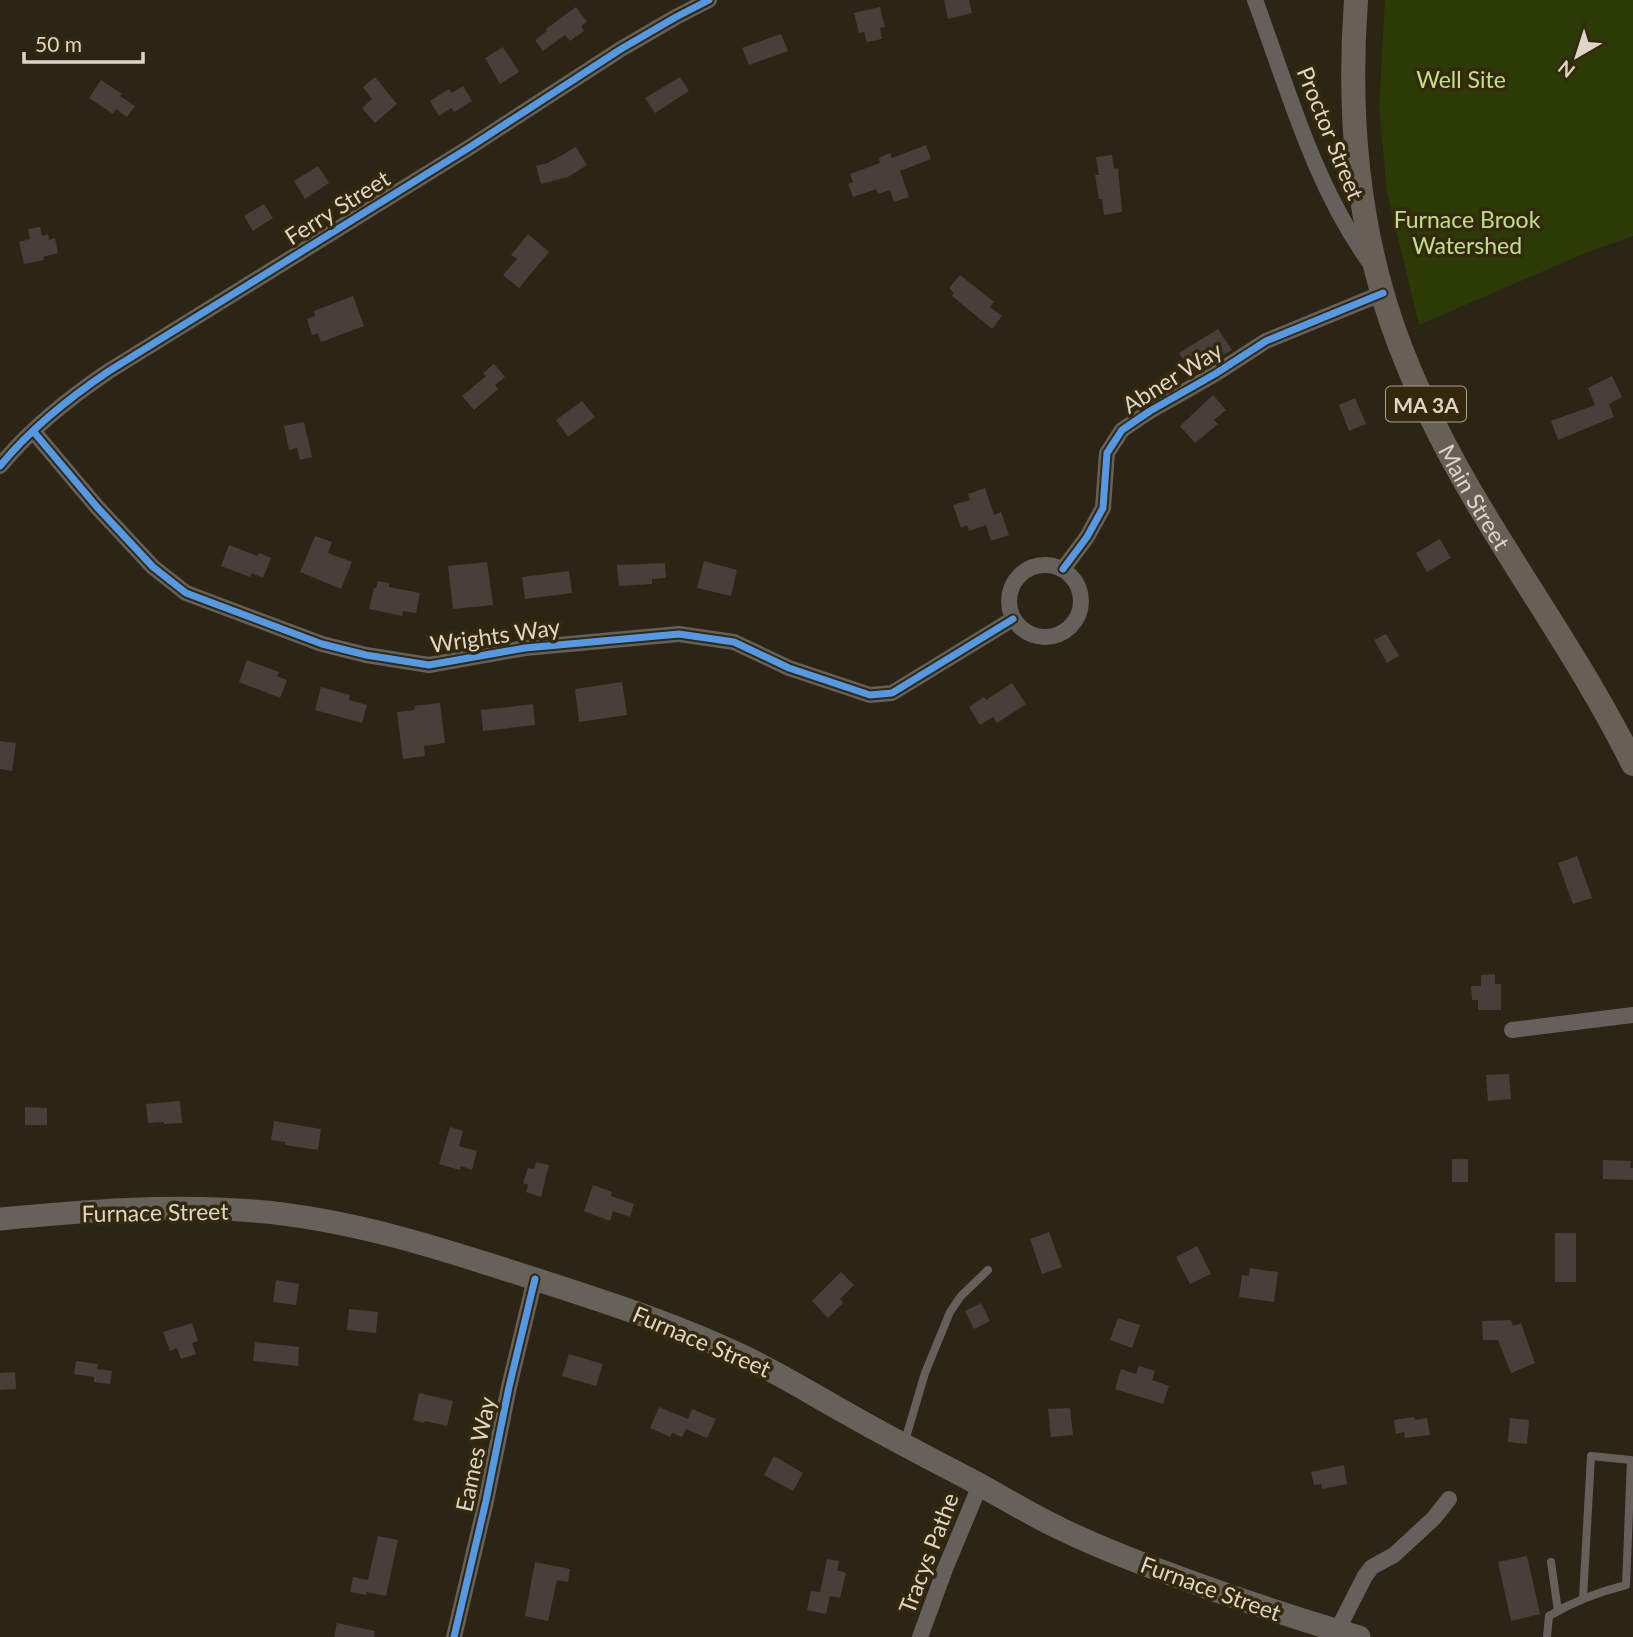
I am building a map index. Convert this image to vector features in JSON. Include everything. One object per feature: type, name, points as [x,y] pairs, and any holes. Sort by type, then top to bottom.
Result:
[{"type":"main road","name":"Main Street","points":[[1356,0],[1354,89],[1357,153],[1366,219],[1392,323],[1412,374],[1452,458],[1570,652],[1633,764]]},
{"type":"main road","name":"Furnace Street","points":[[0,1219],[161,1209],[279,1213],[336,1222],[461,1254],[641,1313],[710,1341],[779,1375],[1062,1529],[1118,1554],[1236,1598],[1348,1634]]},
{"type":"street","name":"Ferry Street","points":[[3,456],[84,388],[110,370],[470,147],[621,49],[709,0]]},
{"type":"street","name":"Proctor Street","points":[[1255,0],[1303,133],[1328,192],[1381,284]]},
{"type":"street","name":"Abner Way","points":[[1063,569],[1087,537],[1103,508],[1107,453],[1122,430],[1266,341],[1381,284]]},
{"type":"street","name":"Wrights Way","points":[[33,431],[97,507],[153,567],[186,593],[321,644],[366,655],[429,665],[525,648],[679,634],[734,642],[789,668],[870,695],[892,693],[1013,619]]},
{"type":"street","points":[[1035,566],[1055,566],[1063,569],[1077,583],[1081,601],[1076,620],[1063,633],[1035,636],[1013,619],[1009,610],[1010,591],[1019,575],[1035,566]]},
{"type":"street","points":[[1512,1030],[1633,1015]]},
{"type":"street","name":"Eames Way","points":[[454,1637],[509,1387],[536,1279]]},
{"type":"street","name":"Tracys Pathe","points":[[920,1637],[980,1485]]},
{"type":"street","points":[[1348,1634],[1365,1576],[1372,1567],[1394,1555],[1434,1518],[1449,1499]]},
{"type":"lane","points":[[904,1444],[925,1373],[950,1312],[961,1296],[988,1270]]},
{"type":"lane","points":[[1547,1637],[1549,1616],[1583,1598],[1626,1586],[1631,1460],[1591,1456],[1583,1598]]},
{"type":"lane","points":[[1551,1562],[1558,1611]]},
{"type":"green space","points":[[1385,0],[1633,0],[1633,236],[1583,254],[1419,325],[1387,192],[1379,107]]},
{"type":"building","points":[[944,0],[969,0],[972,13],[948,19]]},
{"type":"building","points":[[576,7],[587,22],[581,26],[584,31],[570,41],[565,35],[543,51],[535,40]]},
{"type":"building","points":[[880,7],[885,27],[880,28],[882,39],[867,42],[864,32],[859,33],[854,13]]},
{"type":"building","points":[[781,34],[788,51],[749,65],[742,48]]},
{"type":"building","points":[[503,47],[519,72],[500,84],[485,58]]},
{"type":"building","points":[[375,77],[397,104],[375,123],[362,108],[372,99],[363,87]]},
{"type":"building","points":[[680,77],[689,91],[655,113],[645,98]]},
{"type":"building","points":[[101,80],[135,106],[127,117],[116,109],[113,114],[89,98]]},
{"type":"building","points":[[463,86],[472,101],[454,112],[451,108],[439,116],[430,101],[449,89],[452,93]]},
{"type":"building","points":[[926,145],[931,159],[900,171],[909,197],[894,202],[890,190],[878,194],[876,189],[853,197],[848,184],[853,182],[850,174],[880,163],[879,158],[890,153],[892,158]]},
{"type":"building","points":[[576,147],[587,165],[568,177],[541,184],[536,166],[548,163]]},
{"type":"building","points":[[1112,155],[1114,169],[1118,168],[1122,212],[1104,215],[1095,175],[1099,175],[1096,157]]},
{"type":"building","points":[[318,166],[329,183],[305,199],[294,181]]},
{"type":"building","points":[[264,204],[273,218],[253,231],[244,216]]},
{"type":"building","points":[[40,227],[42,236],[48,234],[49,240],[55,238],[58,253],[43,257],[44,260],[24,264],[19,242],[30,239],[28,229]]},
{"type":"building","points":[[528,234],[549,252],[519,288],[503,275],[517,259],[511,255]]},
{"type":"building","points":[[960,275],[994,302],[990,307],[1002,316],[992,329],[952,296],[954,293],[949,288]]},
{"type":"building","points":[[353,296],[364,326],[321,342],[318,333],[312,335],[307,319],[315,316],[314,311]]},
{"type":"building","points":[[1218,329],[1232,350],[1207,365],[1204,360],[1189,369],[1179,353]]},
{"type":"building","points":[[494,364],[505,377],[495,385],[498,389],[474,410],[462,396],[486,376],[483,373]]},
{"type":"building","points":[[1612,376],[1622,397],[1609,404],[1614,417],[1558,440],[1551,421],[1595,405],[1588,388]]},
{"type":"building","points":[[1213,395],[1226,410],[1214,420],[1218,424],[1195,443],[1180,426]]},
{"type":"building","points":[[1355,398],[1366,424],[1349,431],[1339,405]]},
{"type":"building","points":[[582,401],[595,417],[568,437],[556,420]]},
{"type":"building","points":[[304,422],[312,457],[300,460],[297,448],[289,450],[284,426]]},
{"type":"building","points":[[985,488],[994,515],[1001,512],[1009,535],[991,541],[986,525],[969,531],[967,525],[961,528],[953,505],[970,500],[968,494]]},
{"type":"building","points":[[315,536],[332,542],[328,553],[352,562],[341,589],[300,572]]},
{"type":"building","points":[[1440,539],[1451,558],[1427,572],[1416,553]]},
{"type":"building","points":[[229,545],[257,556],[259,553],[271,558],[263,578],[252,573],[250,577],[221,566]]},
{"type":"building","points":[[704,561],[737,570],[731,596],[697,588]]},
{"type":"building","points":[[487,562],[493,605],[453,609],[448,566]]},
{"type":"building","points":[[665,563],[666,578],[652,579],[652,584],[619,586],[617,565]]},
{"type":"building","points":[[569,571],[572,593],[525,599],[522,577]]},
{"type":"building","points":[[378,581],[389,583],[389,587],[420,593],[416,613],[403,611],[402,616],[369,609]]},
{"type":"building","points":[[1386,634],[1399,656],[1387,663],[1374,640]]},
{"type":"building","points":[[247,660],[279,672],[277,676],[287,680],[280,698],[239,682]]},
{"type":"building","points":[[622,682],[627,715],[579,722],[575,689]]},
{"type":"building","points":[[1012,683],[1026,704],[997,723],[993,717],[980,725],[969,707],[984,697],[986,700]]},
{"type":"building","points":[[321,687],[350,695],[349,700],[367,705],[362,723],[315,710]]},
{"type":"building","points":[[440,703],[445,743],[424,746],[425,756],[403,759],[397,712],[415,710],[414,706]]},
{"type":"building","points":[[533,704],[535,725],[483,731],[481,710]]},
{"type":"building","points":[[0,741],[16,743],[12,771],[0,769]]},
{"type":"building","points":[[1577,856],[1592,898],[1573,904],[1558,863]]},
{"type":"building","points":[[1495,974],[1495,984],[1501,984],[1501,1010],[1478,1010],[1478,1000],[1472,1000],[1471,986],[1481,986],[1481,975]]},
{"type":"building","points":[[1509,1074],[1511,1099],[1488,1101],[1486,1075]]},
{"type":"building","points":[[180,1101],[182,1123],[148,1123],[146,1104]]},
{"type":"building","points":[[25,1107],[47,1108],[47,1125],[25,1125]]},
{"type":"building","points":[[274,1121],[321,1129],[318,1150],[271,1140]]},
{"type":"building","points":[[450,1127],[463,1131],[459,1146],[477,1151],[472,1170],[461,1166],[460,1170],[439,1164]]},
{"type":"building","points":[[1452,1159],[1468,1159],[1468,1182],[1452,1182]]},
{"type":"building","points":[[1603,1160],[1631,1161],[1633,1180],[1603,1179]]},
{"type":"building","points":[[536,1162],[549,1165],[541,1197],[526,1192],[528,1185],[523,1183],[528,1168],[534,1169]]},
{"type":"building","points":[[593,1185],[612,1192],[611,1196],[634,1204],[630,1217],[613,1211],[610,1221],[584,1211]]},
{"type":"building","points":[[1049,1232],[1062,1267],[1042,1274],[1030,1239]]},
{"type":"building","points":[[1555,1233],[1576,1233],[1576,1282],[1555,1282]]},
{"type":"building","points":[[1197,1246],[1211,1274],[1190,1284],[1176,1257]]},
{"type":"building","points":[[1250,1268],[1278,1272],[1274,1302],[1239,1297],[1242,1275],[1249,1276]]},
{"type":"building","points":[[841,1272],[854,1285],[840,1299],[843,1303],[828,1318],[812,1301]]},
{"type":"building","points":[[276,1280],[299,1284],[296,1305],[273,1302]]},
{"type":"building","points":[[981,1303],[990,1321],[974,1329],[965,1311]]},
{"type":"building","points":[[349,1309],[378,1312],[376,1333],[347,1330]]},
{"type":"building","points":[[1118,1318],[1140,1325],[1132,1348],[1110,1340]]},
{"type":"building","points":[[1511,1320],[1513,1326],[1521,1323],[1535,1363],[1511,1373],[1498,1340],[1483,1340],[1482,1321]]},
{"type":"building","points":[[192,1323],[198,1341],[192,1343],[196,1354],[181,1359],[177,1348],[170,1351],[163,1332]]},
{"type":"building","points":[[255,1342],[299,1347],[298,1366],[253,1361]]},
{"type":"building","points":[[569,1354],[603,1364],[596,1386],[562,1376]]},
{"type":"building","points":[[76,1361],[98,1364],[97,1369],[112,1371],[110,1384],[94,1382],[94,1377],[74,1374]]},
{"type":"building","points":[[1139,1366],[1155,1371],[1152,1380],[1169,1386],[1163,1404],[1115,1389],[1121,1369],[1136,1374]]},
{"type":"building","points":[[15,1372],[16,1389],[0,1390],[0,1373]]},
{"type":"building","points":[[419,1393],[453,1401],[447,1426],[413,1420]]},
{"type":"building","points":[[659,1407],[688,1419],[692,1409],[716,1419],[707,1438],[686,1429],[682,1437],[672,1433],[670,1437],[650,1428]]},
{"type":"building","points":[[1070,1408],[1073,1435],[1051,1437],[1048,1409]]},
{"type":"building","points":[[1414,1417],[1415,1420],[1427,1418],[1430,1435],[1405,1438],[1404,1432],[1396,1434],[1394,1420]]},
{"type":"building","points":[[1510,1418],[1529,1420],[1527,1444],[1508,1442]]},
{"type":"building","points":[[774,1456],[803,1473],[793,1491],[764,1475]]},
{"type":"building","points":[[1344,1465],[1347,1484],[1322,1489],[1321,1484],[1314,1485],[1311,1472]]},
{"type":"building","points":[[378,1536],[398,1540],[386,1596],[350,1592],[353,1577],[368,1580]]},
{"type":"building","points":[[1527,1556],[1540,1614],[1511,1621],[1498,1562]]},
{"type":"building","points":[[827,1559],[839,1561],[837,1570],[846,1573],[840,1598],[830,1596],[826,1614],[807,1610],[811,1591],[820,1592]]},
{"type":"building","points":[[535,1562],[570,1569],[568,1582],[557,1580],[548,1621],[525,1616]]},
{"type":"building","points":[[337,1623],[375,1631],[374,1637],[334,1637]]},
{"type":"cycle path","points":[[0,466],[51,414],[109,371],[470,147],[621,49],[709,0]]},
{"type":"cycle path","points":[[1063,569],[1087,537],[1103,508],[1107,453],[1122,430],[1266,341],[1383,293]]},
{"type":"cycle path","points":[[33,431],[97,507],[153,567],[186,593],[322,644],[366,655],[429,665],[525,648],[679,634],[734,642],[789,668],[870,695],[892,693],[1013,619]]},
{"type":"cycle path","points":[[454,1637],[535,1279]]},
{"type":"park label","name":"Well Site","points":[[1461,79]]},
{"type":"park label","name":"Furnace Brook Watershed","points":[[1467,232]]}]
